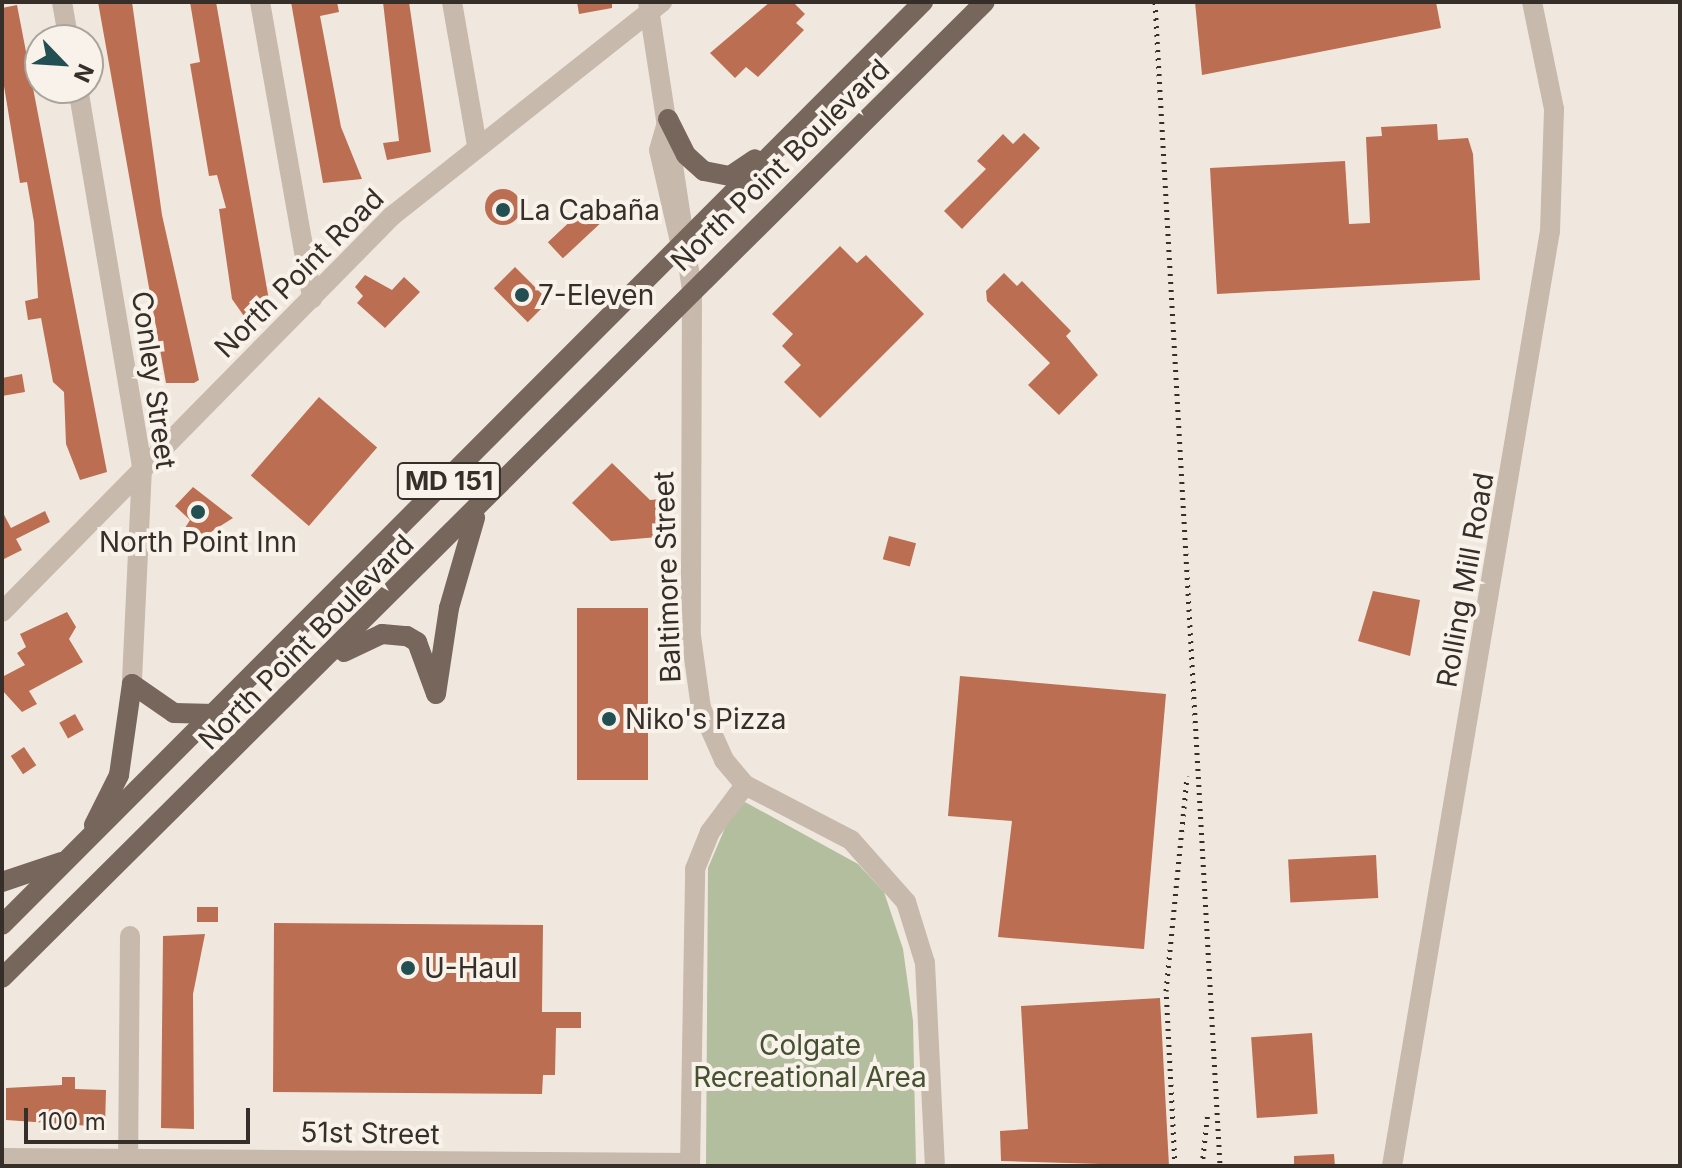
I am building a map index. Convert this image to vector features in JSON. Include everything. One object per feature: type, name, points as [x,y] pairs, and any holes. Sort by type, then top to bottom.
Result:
[{"type":"main road","name":"North Point Boulevard","points":[[2,925],[683,248],[923,2]]},
{"type":"main road","name":"North Point Boulevard","points":[[2,978],[333,657],[692,290],[985,2]]},
{"type":"main road","points":[[668,119],[693,164],[730,176],[809,117]]},
{"type":"main road","points":[[333,657],[397,632],[417,642],[436,694],[449,608],[479,509]]},
{"type":"main road","points":[[86,842],[119,775],[132,684],[174,713],[215,714]]},
{"type":"main road","points":[[2,882],[68,859]]},
{"type":"main road","points":[[2,996],[93,889]]},
{"type":"street","points":[[62,2],[66,24]]},
{"type":"street","points":[[260,2],[312,298]]},
{"type":"street","points":[[452,2],[477,145]]},
{"type":"street","name":"Rolling Mill Road","points":[[1392,1166],[1550,231],[1554,109],[1532,2]]},
{"type":"street","name":"North Point Road","points":[[2,612],[392,216],[653,5]]},
{"type":"street","name":"Baltimore Street","points":[[653,5],[683,248],[692,290],[695,674],[706,724],[745,785]]},
{"type":"street","name":"Conley Street","points":[[81,104],[142,468],[132,684]]},
{"type":"street","points":[[690,1164],[695,869],[710,832],[745,785],[851,840],[906,902],[925,963],[935,1166]]},
{"type":"street","points":[[128,1162],[130,936]]},
{"type":"street","name":"51st Street","points":[[2,1158],[128,1162],[690,1164]]},
{"type":"green space","name":"Colgate Recreational Area","points":[[745,802],[858,864],[884,892],[903,949],[913,1021],[916,1166],[706,1166],[708,868],[728,821]]},
{"type":"building","points":[[98,2],[132,2],[162,215],[199,380],[194,383],[166,383]]},
{"type":"building","points":[[190,2],[216,2],[269,300],[258,316],[246,319],[232,299],[219,209],[226,208],[217,175],[209,176],[190,64],[200,62]]},
{"type":"building","points":[[291,2],[337,2],[339,12],[320,16],[341,127],[362,179],[323,183]]},
{"type":"building","points":[[383,2],[409,2],[431,152],[387,160],[383,143],[399,141]]},
{"type":"building","points":[[577,2],[612,2],[612,8],[579,14]]},
{"type":"building","points":[[770,2],[793,2],[805,14],[796,23],[804,30],[758,77],[746,67],[735,78],[710,53]]},
{"type":"building","points":[[1195,2],[1436,2],[1441,28],[1202,75]]},
{"type":"building","points":[[17,5],[24,41],[24,104],[36,104],[107,472],[80,480],[66,444],[64,392],[53,382],[41,318],[28,320],[25,301],[38,298],[34,222],[27,182],[20,183],[2,74],[2,8]]},
{"type":"building","points":[[1437,124],[1438,140],[1468,138],[1473,154],[1480,280],[1217,294],[1210,168],[1345,161],[1349,224],[1370,223],[1366,137],[1382,136],[1381,127]]},
{"type":"building","points":[[1024,133],[1040,148],[962,229],[944,211],[986,169],[977,161],[1003,134],[1013,144]]},
{"type":"building","name":"La Cabaña","points":[[503,189],[516,194],[521,207],[516,220],[503,225],[490,220],[485,207],[490,194]]},
{"type":"building","name":"7-Eleven","points":[[591,202],[606,218],[563,258],[548,242]]},
{"type":"building","points":[[840,246],[857,263],[866,255],[924,314],[820,418],[784,382],[801,365],[782,346],[793,334],[772,314]]},
{"type":"building","name":"7-Eleven","points":[[515,267],[549,301],[528,322],[494,288]]},
{"type":"building","points":[[1004,273],[1017,286],[1022,281],[1071,331],[1066,336],[1098,375],[1059,415],[1028,385],[1050,363],[987,301],[986,291]]},
{"type":"building","points":[[365,275],[392,290],[404,277],[420,292],[385,328],[357,303],[363,296],[355,287]]},
{"type":"building","points":[[22,374],[25,392],[2,396],[2,378]]},
{"type":"building","points":[[319,397],[377,448],[309,526],[251,475]]},
{"type":"building","points":[[612,463],[650,500],[673,498],[670,536],[611,541],[572,503]]},
{"type":"building","points":[[193,487],[233,518],[195,542],[183,531],[190,520],[175,506]]},
{"type":"building","points":[[2,511],[11,528],[45,511],[50,522],[16,539],[22,550],[2,560]]},
{"type":"building","points":[[889,536],[916,543],[910,566],[883,559]]},
{"type":"building","points":[[1373,591],[1420,600],[1410,656],[1358,641]]},
{"type":"building","points":[[577,608],[648,608],[648,780],[577,780]]},
{"type":"building","points":[[67,612],[76,627],[69,639],[83,662],[29,691],[37,704],[22,712],[2,690],[2,677],[25,665],[17,653],[26,647],[20,634]]},
{"type":"building","points":[[960,676],[1166,694],[1144,949],[998,937],[1012,821],[948,816]]},
{"type":"building","points":[[75,714],[84,730],[68,738],[59,723]]},
{"type":"building","points":[[24,747],[36,765],[23,774],[11,756]]},
{"type":"building","points":[[1376,855],[1378,898],[1290,903],[1288,860]]},
{"type":"building","points":[[197,907],[218,907],[218,922],[197,922]]},
{"type":"building","name":"U-Haul","points":[[274,923],[543,925],[542,1012],[581,1012],[581,1028],[556,1028],[555,1075],[543,1075],[542,1094],[273,1092]]},
{"type":"building","points":[[205,934],[193,994],[194,1129],[161,1128],[163,936]]},
{"type":"building","points":[[1160,998],[1169,1166],[1001,1161],[1000,1131],[1028,1129],[1021,1006]]},
{"type":"building","points":[[1312,1033],[1318,1114],[1257,1118],[1251,1037]]},
{"type":"building","points":[[62,1077],[75,1077],[75,1089],[106,1090],[105,1127],[6,1120],[6,1088],[62,1085]]},
{"type":"building","points":[[1334,1154],[1335,1166],[1294,1166],[1294,1156]]},
{"type":"railway","points":[[1155,2],[1220,1166]]},
{"type":"railway","points":[[1175,1166],[1166,991],[1187,776]]},
{"type":"railway","points":[[1202,1166],[1208,1111]]},
{"type":"place","name":"La Cabaña","points":[[503,210]]},
{"type":"place","name":"7-Eleven","points":[[522,295]]},
{"type":"place","name":"North Point Inn","points":[[198,512]]},
{"type":"place","name":"Niko's Pizza","points":[[609,719]]},
{"type":"place","name":"U-Haul","points":[[408,968]]}]
